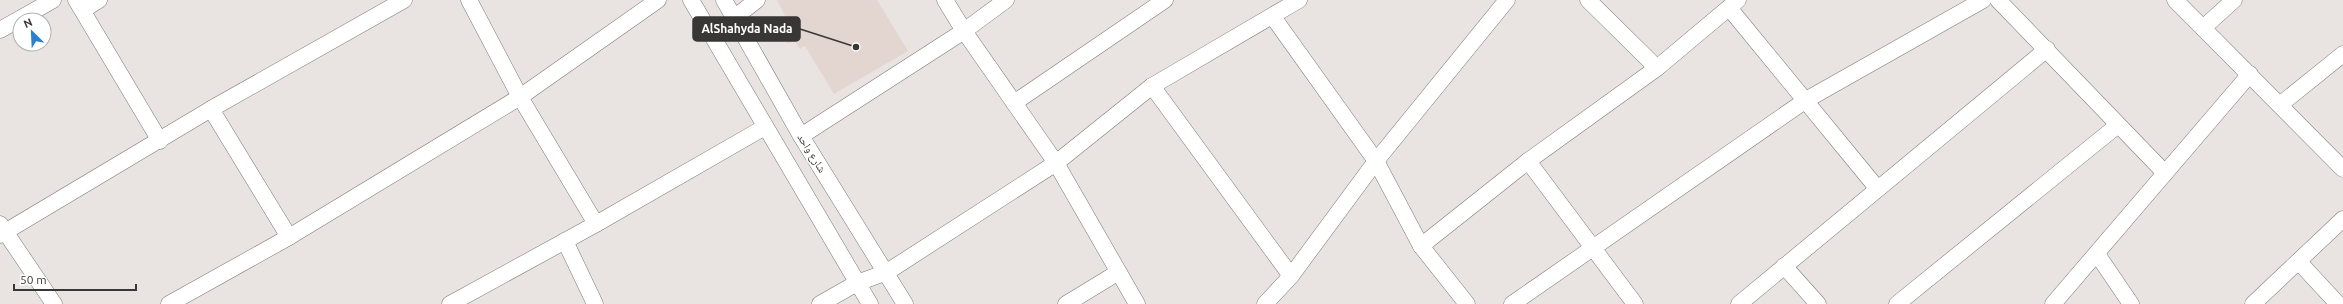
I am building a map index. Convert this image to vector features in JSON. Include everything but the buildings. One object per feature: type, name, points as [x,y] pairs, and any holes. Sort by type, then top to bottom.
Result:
[{"type":"street","points":[[0,30],[53,0]]},
{"type":"street","points":[[99,0],[79,5],[160,141]]},
{"type":"street","points":[[54,304],[2,231],[160,141],[211,109],[404,0]]},
{"type":"street","points":[[469,0],[520,97],[596,224]]},
{"type":"street","points":[[169,304],[289,237],[520,97],[658,0]]},
{"type":"street","points":[[691,0],[870,304]]},
{"type":"street","name":"شارع واحد","points":[[724,0],[801,136],[887,272],[905,304]]},
{"type":"street","points":[[734,18],[757,0]]},
{"type":"street","points":[[945,0],[964,31],[1056,163],[1117,273],[1137,304]]},
{"type":"street","points":[[801,136],[964,31],[1006,0]]},
{"type":"street","points":[[1014,103],[1165,0]]},
{"type":"street","points":[[820,304],[858,283],[887,272],[1056,163],[1152,86],[1273,17],[1299,0]]},
{"type":"street","points":[[1588,0],[1657,68]]},
{"type":"street","points":[[1998,0],[2047,49],[2165,174]]},
{"type":"street","points":[[2176,0],[2281,104],[2343,169]]},
{"type":"street","points":[[2203,28],[2234,0]]},
{"type":"street","points":[[1512,304],[1806,100],[1978,1]]},
{"type":"street","points":[[1265,304],[1291,276],[1376,161],[1497,4]]},
{"type":"street","points":[[1422,246],[1528,161],[1657,68],[1734,4],[1806,100],[1877,188]]},
{"type":"street","points":[[1273,17],[1376,161],[1422,246],[1467,304]]},
{"type":"street","points":[[1739,304],[1877,188],[1984,103],[2047,49]]},
{"type":"street","points":[[2281,104],[2343,54]]},
{"type":"street","points":[[2053,304],[2250,74]]},
{"type":"street","points":[[1152,86],[1291,276]]},
{"type":"street","points":[[211,109],[289,237]]},
{"type":"street","points":[[1897,304],[2118,125]]},
{"type":"street","points":[[460,301],[765,127]]},
{"type":"street","points":[[1528,161],[1635,304]]},
{"type":"street","points":[[2252,304],[2299,262],[2343,219]]},
{"type":"street","points":[[565,241],[595,304]]},
{"type":"street","points":[[2097,254],[2131,304]]},
{"type":"street","points":[[2299,262],[2338,304]]},
{"type":"street","points":[[1784,266],[1818,304]]},
{"type":"street","points":[[1066,304],[1117,273]]},
{"type":"shaded area","points":[[777,0],[877,0],[908,51],[834,94],[805,46],[800,49],[794,40],[788,44],[776,26],[786,18]]},
{"type":"place","name":"AlShahyda Nada","points":[[856,47]]}]
